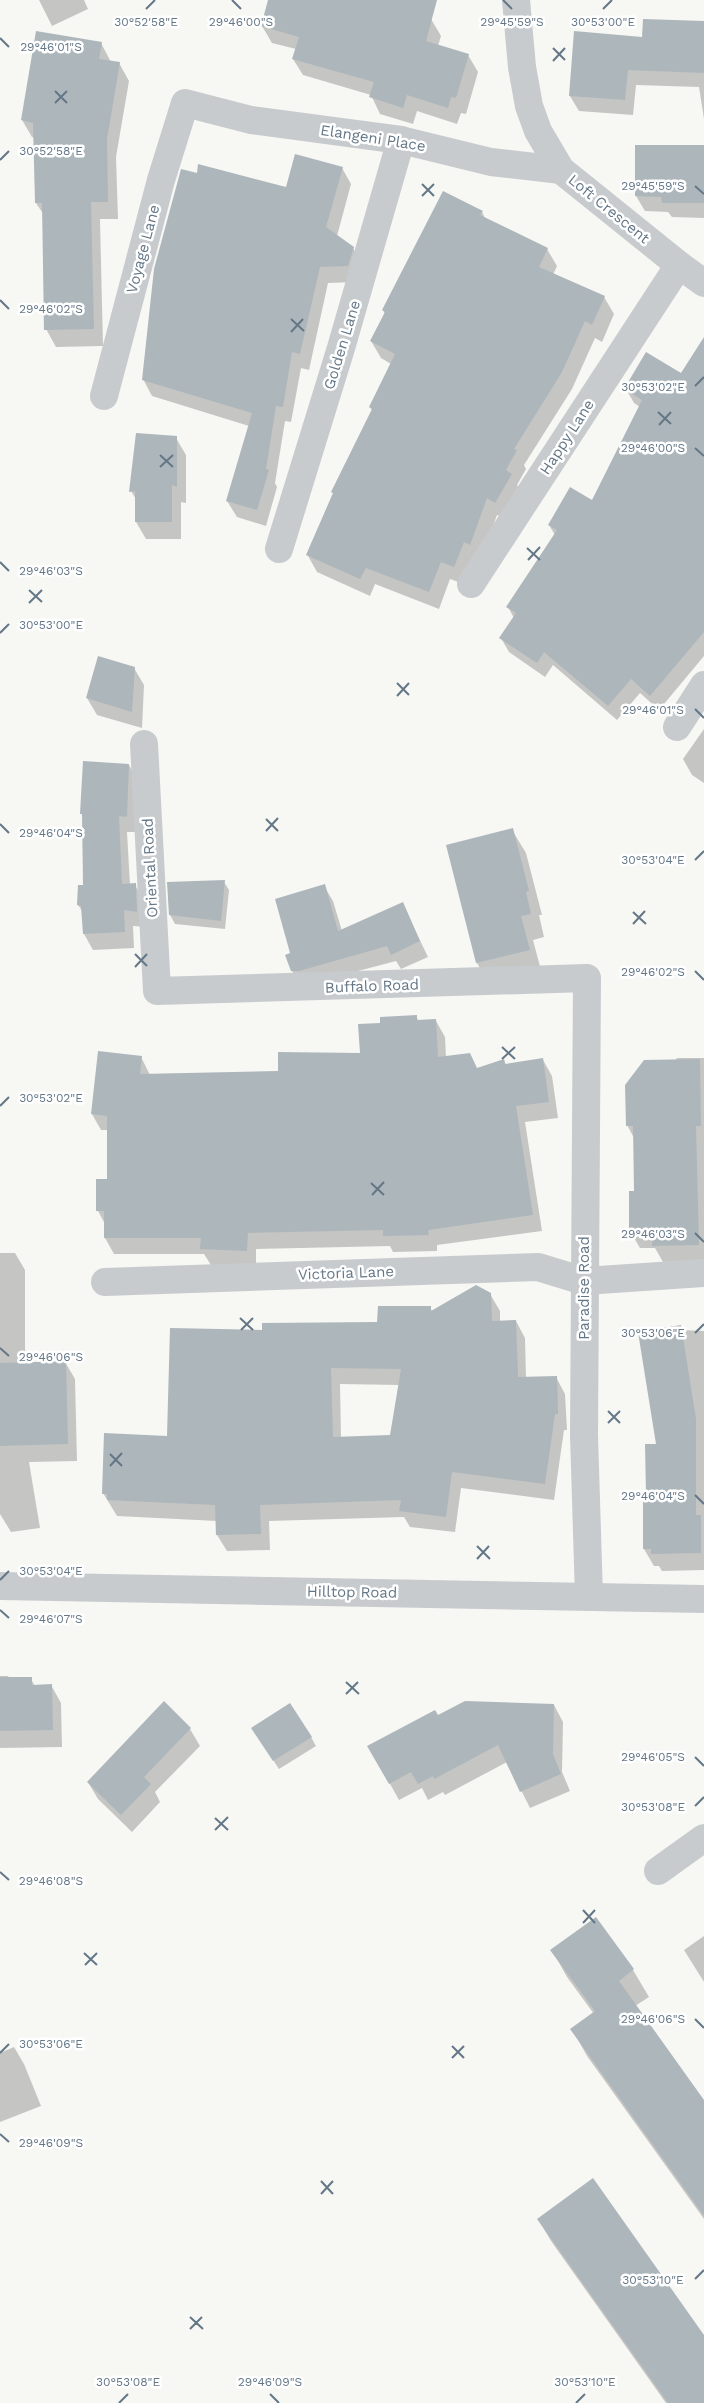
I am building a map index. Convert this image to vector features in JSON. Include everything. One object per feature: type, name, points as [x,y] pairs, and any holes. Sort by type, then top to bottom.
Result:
[{"type":"street","name":"Loft Crescent","points":[[516,0],[522,67],[529,106],[538,131],[561,170],[678,265],[704,283]]},
{"type":"street","name":"Elangeni Place","points":[[185,103],[251,120],[401,140],[491,162],[561,170]]},
{"type":"street","name":"Voyage Lane","points":[[104,396],[161,180],[185,103]]},
{"type":"street","name":"Golden Lane","points":[[279,549],[341,348],[401,140]]},
{"type":"street","name":"Happy Lane","points":[[471,584],[678,265]]},
{"type":"street","points":[[677,727],[704,685]]},
{"type":"street","name":"Oriental Road","points":[[144,744],[156,991]]},
{"type":"street","name":"Buffalo Road","points":[[156,991],[587,978]]},
{"type":"street","name":"Paradise Road","points":[[587,978],[584,1435],[589,1597]]},
{"type":"street","name":"Victoria Lane","points":[[105,1282],[538,1267],[584,1281]]},
{"type":"street","points":[[584,1281],[704,1273]]},
{"type":"street","name":"Hilltop Road","points":[[0,1586],[704,1599]]},
{"type":"street","points":[[658,1871],[704,1838]]},
{"type":"building","points":[[268,0],[437,0],[426,41],[469,54],[456,98],[451,97],[448,108],[407,95],[403,108],[369,97],[374,82],[292,59],[299,37],[261,26]]},
{"type":"building","points":[[643,19],[704,21],[704,73],[628,70],[625,100],[569,96],[574,31],[642,37]]},
{"type":"building","points":[[36,31],[102,42],[99,59],[120,62],[107,139],[108,202],[91,202],[94,329],[44,330],[42,203],[35,203],[33,123],[21,120]]},
{"type":"building","points":[[635,145],[704,145],[704,203],[662,203],[661,197],[635,196]]},
{"type":"building","points":[[295,154],[343,167],[326,227],[354,247],[348,266],[320,267],[300,354],[292,352],[283,407],[276,406],[266,469],[269,470],[257,510],[226,501],[252,413],[142,380],[154,269],[181,169],[197,173],[198,164],[286,187]]},
{"type":"building","points":[[443,191],[483,211],[480,215],[548,248],[539,267],[605,296],[592,325],[585,321],[562,372],[514,449],[517,450],[506,470],[512,474],[495,503],[487,498],[470,545],[464,542],[454,567],[441,562],[429,592],[366,568],[360,579],[306,555],[333,493],[331,492],[372,409],[369,407],[395,354],[370,341],[385,312],[382,310]]},
{"type":"building","points":[[704,337],[704,632],[650,696],[631,679],[608,706],[544,652],[537,663],[499,638],[516,613],[506,607],[557,530],[548,525],[570,487],[592,500],[642,400],[624,389],[646,352],[681,373]]},
{"type":"building","points":[[136,433],[177,436],[177,487],[172,485],[172,522],[135,522],[135,491],[129,492]]},
{"type":"building","points":[[98,656],[135,667],[132,712],[86,698]]},
{"type":"building","points":[[83,761],[129,764],[127,817],[119,816],[122,884],[136,883],[137,912],[124,910],[125,932],[83,934],[81,906],[77,905],[78,885],[83,885],[82,814],[80,814]]},
{"type":"building","points":[[513,828],[529,891],[526,892],[531,914],[521,916],[530,950],[476,963],[446,845]]},
{"type":"building","points":[[225,880],[221,921],[169,915],[167,882]]},
{"type":"building","points":[[325,884],[338,931],[403,902],[420,941],[391,955],[387,946],[299,971],[291,971],[285,955],[290,953],[275,899]]},
{"type":"building","points":[[417,1015],[417,1020],[436,1019],[438,1057],[470,1053],[477,1068],[504,1059],[505,1064],[543,1058],[549,1102],[516,1106],[533,1215],[428,1230],[429,1235],[383,1236],[383,1230],[248,1233],[247,1251],[200,1249],[201,1238],[104,1238],[104,1211],[96,1211],[96,1179],[107,1179],[107,1116],[91,1114],[98,1051],[142,1056],[140,1074],[278,1071],[278,1052],[360,1053],[358,1024],[380,1023],[380,1017]]},
{"type":"building","points":[[700,1059],[701,1126],[696,1126],[699,1245],[652,1246],[652,1232],[629,1231],[629,1191],[634,1191],[633,1126],[626,1126],[625,1085],[644,1060]]},
{"type":"building","points":[[476,1285],[491,1293],[492,1321],[516,1320],[518,1377],[557,1376],[558,1414],[555,1414],[545,1484],[452,1472],[446,1517],[399,1511],[401,1500],[260,1505],[261,1534],[216,1535],[215,1505],[107,1500],[107,1494],[102,1494],[104,1433],[167,1436],[170,1328],[262,1330],[262,1323],[377,1322],[378,1306],[431,1306],[431,1311]],"holes":[[[331,1368],[401,1369],[390,1435],[333,1437]]]},
{"type":"building","points":[[681,1325],[696,1419],[696,1515],[701,1515],[701,1553],[651,1554],[651,1549],[643,1549],[643,1495],[646,1495],[645,1444],[656,1444],[638,1332]]},
{"type":"building","points":[[66,1361],[68,1444],[0,1446],[0,1363]]},
{"type":"building","points":[[0,1677],[32,1677],[32,1685],[52,1684],[53,1730],[0,1731]]},
{"type":"building","points":[[164,1701],[191,1728],[144,1777],[151,1784],[121,1815],[87,1782]]},
{"type":"building","points":[[465,1701],[554,1704],[553,1754],[561,1774],[520,1792],[498,1745],[434,1779],[433,1776],[418,1784],[411,1772],[389,1784],[367,1746],[435,1710],[438,1715]]},
{"type":"building","points":[[290,1703],[312,1737],[273,1761],[251,1728]]},
{"type":"building","points":[[596,1917],[634,1969],[619,1981],[704,2100],[704,2216],[570,2029],[595,2011],[550,1950]]},
{"type":"building","points":[[593,2178],[704,2335],[704,2403],[668,2403],[537,2219]]}]
